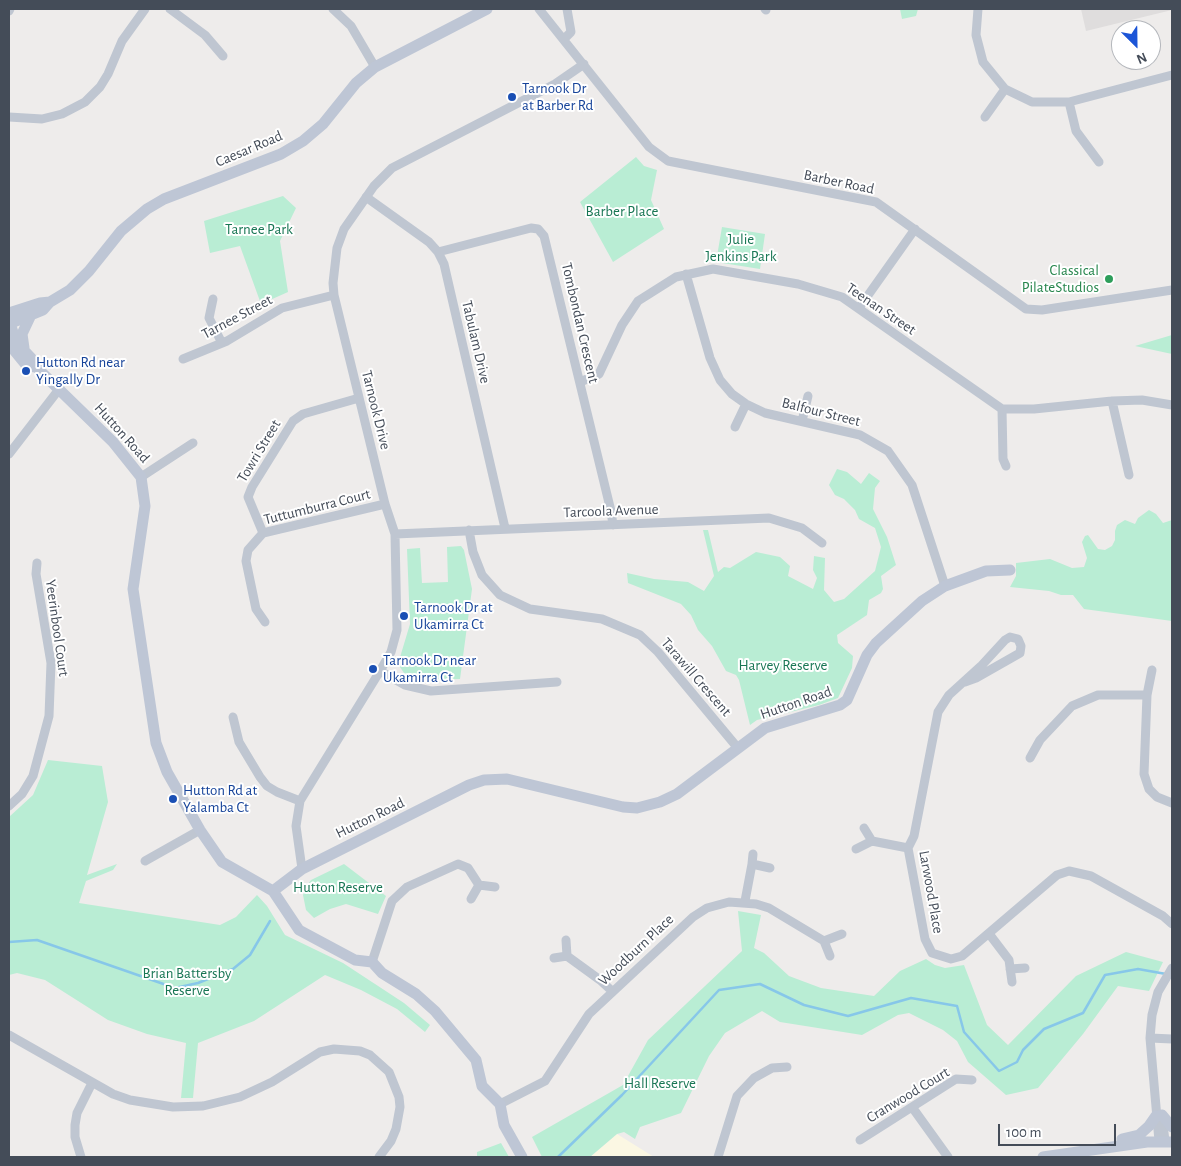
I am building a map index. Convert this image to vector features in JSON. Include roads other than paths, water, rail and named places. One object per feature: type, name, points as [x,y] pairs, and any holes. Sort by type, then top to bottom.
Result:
[{"type":"street","points":[[9,117],[42,119],[62,114],[85,102],[100,87],[108,74],[122,41],[145,9]]},
{"type":"street","points":[[170,9],[205,34],[223,56]]},
{"type":"street","points":[[333,9],[350,26],[375,67]]},
{"type":"street","name":"Caesar Road","points":[[9,320],[50,302],[78,282],[122,231],[147,208],[164,199],[281,154],[302,141],[323,124],[356,83],[375,67],[487,9]]},
{"type":"street","name":"Barber Road","points":[[538,9],[649,146],[668,161],[876,202],[1026,309],[1042,310],[1172,290]]},
{"type":"street","points":[[564,39],[571,32],[567,9]]},
{"type":"street","points":[[978,9],[976,34],[978,46],[988,70],[1005,89],[1032,102],[1069,102],[1172,75]]},
{"type":"street","name":"Tarnook Drive","points":[[302,868],[296,826],[300,801],[391,652],[397,630],[398,602],[393,549],[395,534],[385,504],[334,295],[333,283],[337,248],[344,229],[366,197],[392,168],[555,84],[584,64]]},
{"type":"street","points":[[985,117],[1005,89]]},
{"type":"street","points":[[1069,102],[1076,131],[1100,162]]},
{"type":"street","name":"Tabulam Drive","points":[[366,197],[429,242],[438,252],[444,264],[505,528]]},
{"type":"street","name":"Tombondan Crescent","points":[[438,252],[525,229],[538,230],[544,236],[613,525]]},
{"type":"street","points":[[859,308],[915,229]]},
{"type":"street","name":"Teenan Street","points":[[580,382],[599,374],[622,325],[638,301],[666,281],[686,274],[713,270],[798,284],[831,292],[859,308],[1002,409]]},
{"type":"street","name":"Balfour Street","points":[[686,274],[710,358],[720,380],[732,394],[746,404],[765,412],[860,435],[888,452],[912,485],[945,586]]},
{"type":"street","name":"Tarnee Street","points":[[183,359],[222,343],[282,308],[334,295]]},
{"type":"street","points":[[212,299],[209,318],[222,343]]},
{"type":"street","name":"Caesar Road","points":[[9,320],[30,317],[43,310],[50,302]]},
{"type":"street","points":[[15,350],[30,317]]},
{"type":"street","name":"Hutton Road","points":[[9,320],[16,342],[15,350],[33,360],[36,367],[60,388],[113,442],[141,477],[145,506],[133,589],[156,743],[167,772],[200,830],[222,862],[273,891],[302,868],[469,785],[484,780],[507,779],[623,806],[643,807],[660,802],[677,794],[737,747],[773,724],[840,705],[847,700],[867,655],[876,644],[922,601],[945,586],[986,571],[1010,570]]},
{"type":"street","points":[[9,454],[60,388]]},
{"type":"street","points":[[802,421],[808,396]]},
{"type":"street","name":"Towri Street","points":[[263,533],[248,497],[252,486],[293,422],[303,414],[359,398]]},
{"type":"street","points":[[1006,466],[1003,459],[1002,409],[1034,409],[1142,400],[1172,405]]},
{"type":"street","points":[[1112,401],[1129,475]]},
{"type":"street","points":[[735,427],[746,404]]},
{"type":"street","points":[[141,477],[193,443]]},
{"type":"street","name":"Tuttumburra Court","points":[[264,622],[256,609],[246,561],[248,550],[263,533],[277,528],[385,504]]},
{"type":"street","name":"Tarcoola Avenue","points":[[395,534],[769,518],[802,528],[822,543]]},
{"type":"street","name":"Tarawill Crescent","points":[[469,530],[473,552],[482,575],[500,595],[530,608],[602,619],[640,635],[664,658],[737,747]]},
{"type":"street","name":"Yeerinbool Court","points":[[9,806],[22,794],[33,776],[49,716],[51,663],[36,574],[37,563]]},
{"type":"street","name":"Larwood Place","points":[[965,682],[976,678],[1020,653],[1021,646],[1018,639],[1010,637],[1005,640],[965,682],[949,695],[938,712],[914,836],[908,848],[925,940],[932,952],[944,958],[956,958],[968,952],[1058,875],[1069,871],[1091,876],[1163,916],[1172,924]]},
{"type":"street","points":[[1152,670],[1147,695],[1144,774],[1149,789],[1157,797],[1172,803]]},
{"type":"street","points":[[380,671],[406,685],[431,690],[557,682]]},
{"type":"street","points":[[1030,758],[1040,740],[1072,706],[1098,695],[1147,695]]},
{"type":"street","points":[[233,717],[240,742],[267,786],[300,801]]},
{"type":"street","points":[[864,828],[872,842]]},
{"type":"street","points":[[145,861],[200,830]]},
{"type":"street","points":[[856,849],[872,842],[908,848]]},
{"type":"street","points":[[745,901],[753,854]]},
{"type":"street","points":[[372,962],[392,901],[407,887],[458,864],[468,868],[479,885],[495,887]]},
{"type":"street","points":[[752,864],[770,868]]},
{"type":"street","points":[[471,898],[479,885]]},
{"type":"street","points":[[273,891],[299,930],[355,960],[372,962],[382,973],[416,994],[435,1012],[476,1060],[482,1086],[500,1104],[504,1125],[522,1157]]},
{"type":"street","name":"Woodburn Place","points":[[500,1104],[537,1085],[550,1075],[578,1028],[612,991],[693,917],[707,908],[729,902],[745,901],[769,908],[824,941]]},
{"type":"street","points":[[830,956],[824,941],[842,934]]},
{"type":"street","points":[[990,935],[1009,960],[1012,982]]},
{"type":"street","points":[[566,940],[567,956]]},
{"type":"street","points":[[554,958],[567,956],[612,991]]},
{"type":"street","points":[[1010,969],[1025,968]]},
{"type":"street","points":[[1043,1157],[1166,1142],[1159,1116],[1150,1038],[1152,1015],[1158,992],[1172,968]]},
{"type":"street","points":[[9,1035],[92,1083],[130,1100],[154,1105],[203,1106],[222,1103],[258,1090],[320,1052],[334,1049],[360,1051],[376,1060],[389,1072],[399,1097],[400,1107],[396,1129],[391,1141],[380,1157]]},
{"type":"street","points":[[1150,1038],[1172,1039]]},
{"type":"street","points":[[718,1157],[737,1096],[742,1089],[754,1078],[772,1068],[787,1067]]},
{"type":"street","name":"Cranwood Court","points":[[860,1140],[956,1080],[972,1080]]},
{"type":"street","points":[[81,1157],[75,1137],[75,1125],[77,1113],[92,1083]]},
{"type":"street","points":[[912,1107],[948,1157]]},
{"type":"street","points":[[1159,1116],[1172,1127]]},
{"type":"street","points":[[1090,1150],[1103,1142],[1139,1135],[1159,1116]]},
{"type":"waterway","points":[[9,942],[37,940],[175,988],[198,983],[233,969],[250,955],[270,921]]},
{"type":"waterway","points":[[558,1157],[622,1095],[719,990],[760,984],[804,1005],[848,1016],[911,998],[957,1006],[964,1032],[999,1071],[1017,1062],[1023,1050],[1044,1029],[1083,1013],[1105,975],[1138,969],[1166,974]]},
{"type":"place","name":"Tarnook Dr at Barber Rd","points":[[512,97]]},
{"type":"place","name":"Classical PilateStudios","points":[[1109,279]]},
{"type":"place","name":"Hutton Rd near Yingally Dr","points":[[26,371]]},
{"type":"place","name":"Tarnook Dr at Ukamirra Ct","points":[[404,616]]},
{"type":"place","name":"Tarnook Dr near Ukamirra Ct","points":[[373,669]]},
{"type":"place","name":"Hutton Rd at Yalamba Ct","points":[[173,799]]},
{"type":"park label","name":"Barber Place","points":[[622,211]]},
{"type":"park label","name":"Tarnee Park","points":[[259,229]]},
{"type":"park label","name":"Julie Jenkins Park","points":[[741,248]]},
{"type":"park label","name":"Harvey Reserve","points":[[783,665]]},
{"type":"park label","name":"Hutton Reserve","points":[[338,887]]},
{"type":"park label","name":"Brian Battersby Reserve","points":[[187,982]]},
{"type":"park label","name":"Hall Reserve","points":[[660,1083]]}]
